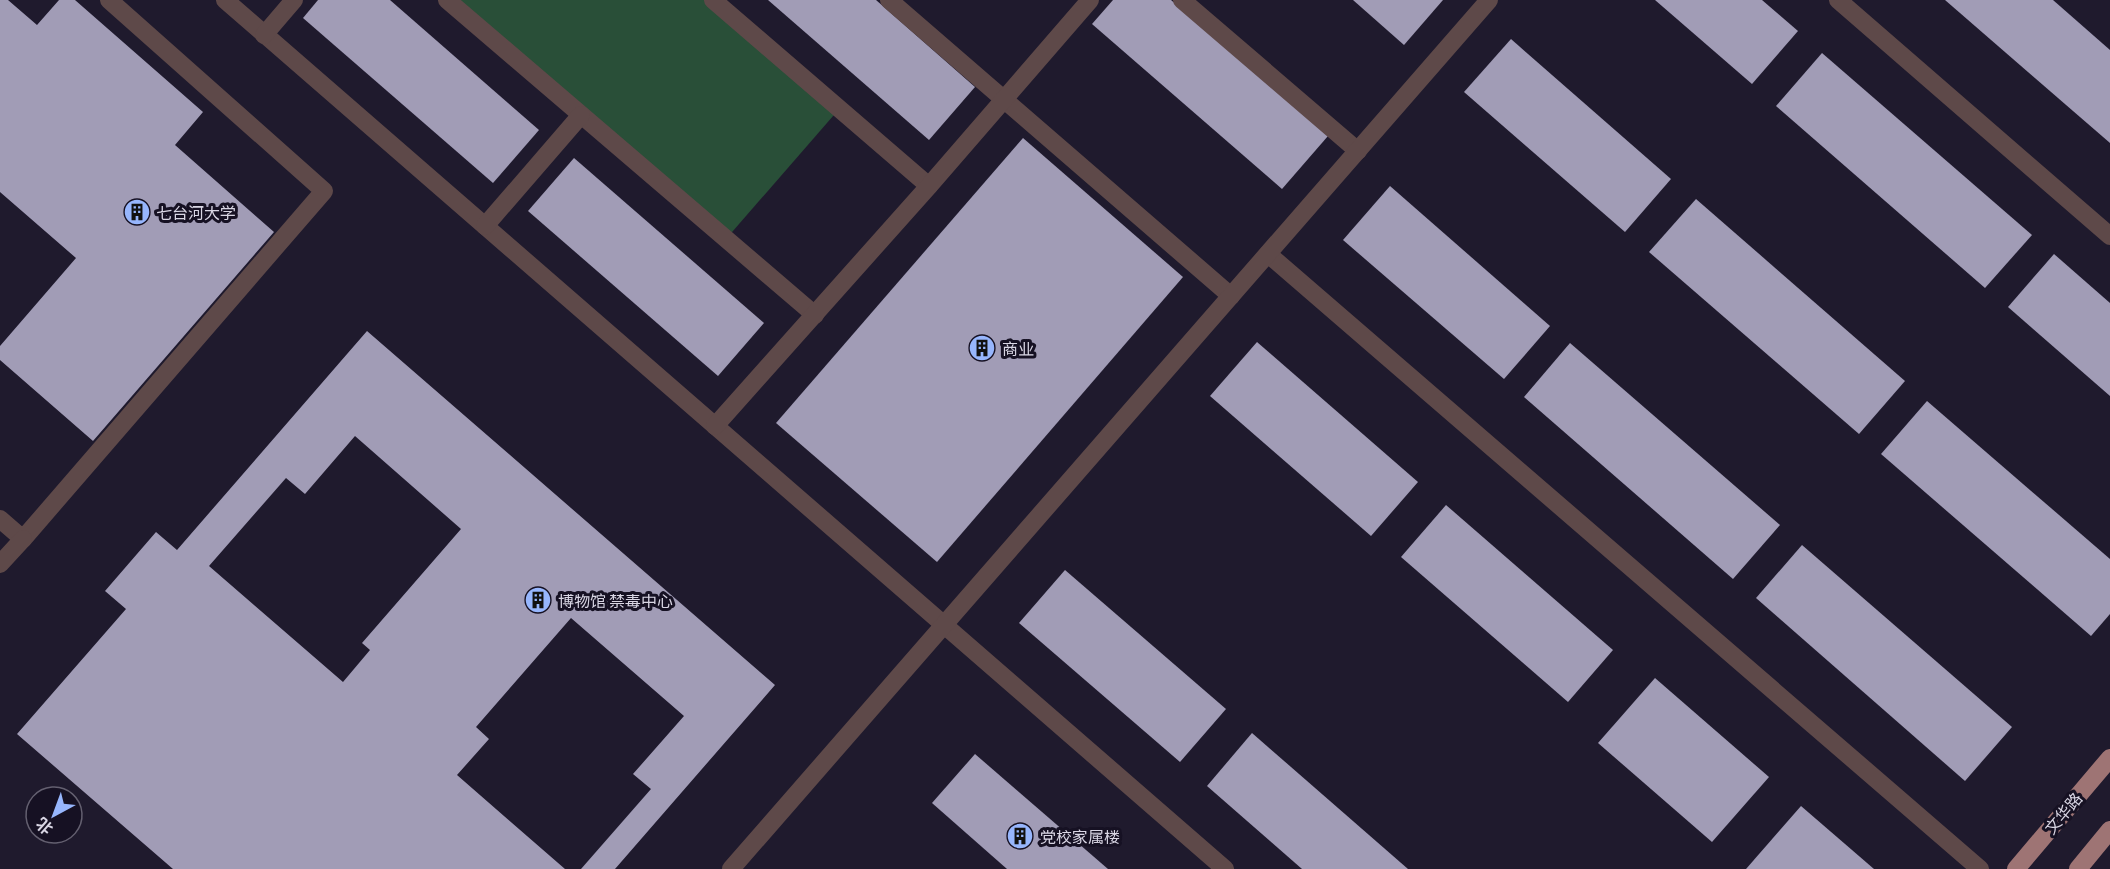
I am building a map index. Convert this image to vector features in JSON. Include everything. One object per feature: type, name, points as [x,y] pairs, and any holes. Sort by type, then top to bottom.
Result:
[{"type":"main road","name":"文华路","points":[[2016,869],[2110,758]]},
{"type":"main road","points":[[2078,869],[2110,831]]},
{"type":"street","points":[[0,564],[324,190],[109,0]]},
{"type":"street","points":[[225,0],[1225,869]]},
{"type":"street","points":[[264,35],[294,0]]},
{"type":"street","points":[[447,0],[815,315]]},
{"type":"street","points":[[713,0],[929,186]]},
{"type":"street","points":[[889,0],[1231,296]]},
{"type":"street","points":[[715,426],[929,186],[1090,0]]},
{"type":"street","points":[[1182,0],[1358,151]]},
{"type":"street","points":[[1838,0],[2110,236]]},
{"type":"street","points":[[731,869],[942,624],[1358,151],[1483,2]]},
{"type":"street","points":[[485,226],[581,115]]},
{"type":"street","points":[[1268,254],[1980,869]]},
{"type":"street","points":[[0,519],[23,538]]},
{"type":"green space","points":[[447,0],[713,0],[840,108],[726,239]]},
{"type":"building","name":"七台河大学","points":[[0,0],[8,0],[37,25],[59,0],[75,0],[203,112],[175,145],[274,232],[93,441],[0,360],[0,346],[76,258],[0,192]]},
{"type":"building","points":[[318,0],[390,0],[539,130],[493,183],[303,18]]},
{"type":"building","points":[[768,0],[876,0],[975,87],[929,140]]},
{"type":"building","points":[[1113,0],[1171,0],[1328,136],[1282,189],[1092,24]]},
{"type":"building","points":[[1353,0],[1443,0],[1404,45]]},
{"type":"building","points":[[1655,0],[1762,0],[1798,31],[1752,84]]},
{"type":"building","points":[[1945,0],[2053,0],[2110,50],[2110,143]]},
{"type":"building","points":[[1511,39],[1671,179],[1625,232],[1464,92]]},
{"type":"building","points":[[1822,53],[2032,235],[1985,288],[1776,106]]},
{"type":"building","name":"商业","points":[[1023,138],[1183,277],[937,562],[776,423]]},
{"type":"building","points":[[574,158],[764,323],[718,376],[528,211]]},
{"type":"building","points":[[1390,186],[1550,326],[1504,379],[1343,240]]},
{"type":"building","points":[[1696,199],[1905,381],[1859,434],[1649,252]]},
{"type":"building","points":[[2054,254],[2110,303],[2110,396],[2008,307]]},
{"type":"building","name":"博物馆 禁毒中心","points":[[367,331],[775,685],[615,869],[581,869],[651,789],[633,774],[684,716],[571,618],[476,727],[489,739],[457,775],[565,869],[173,869],[84,792],[84,785],[76,785],[17,734],[126,609],[105,591],[156,532],[177,550]],"holes":[[[355,436],[461,529],[362,643],[370,650],[343,682],[209,566],[286,478],[305,494]]]},
{"type":"building","points":[[1257,342],[1418,482],[1371,536],[1210,396]]},
{"type":"building","points":[[1570,343],[1780,525],[1733,579],[1524,397]]},
{"type":"building","points":[[1927,401],[2110,559],[2110,614],[2091,636],[1881,454]]},
{"type":"building","points":[[1446,505],[1613,650],[1568,702],[1401,557]]},
{"type":"building","points":[[1802,545],[2012,727],[1965,781],[1756,598]]},
{"type":"building","points":[[1065,570],[1226,709],[1180,762],[1019,623]]},
{"type":"building","points":[[1655,678],[1769,777],[1712,842],[1598,743]]},
{"type":"building","points":[[1252,733],[1408,869],[1302,869],[1207,786]]},
{"type":"building","name":"党校家属楼","points":[[975,754],[1108,869],[1007,869],[932,803]]},
{"type":"building","points":[[1801,806],[1874,869],[1746,869]]},
{"type":"place","name":"七台河大学","points":[[137,212]]},
{"type":"place","name":"商业","points":[[982,348]]},
{"type":"place","name":"博物馆 禁毒中心","points":[[538,600]]},
{"type":"place","name":"党校家属楼","points":[[1020,836]]}]
